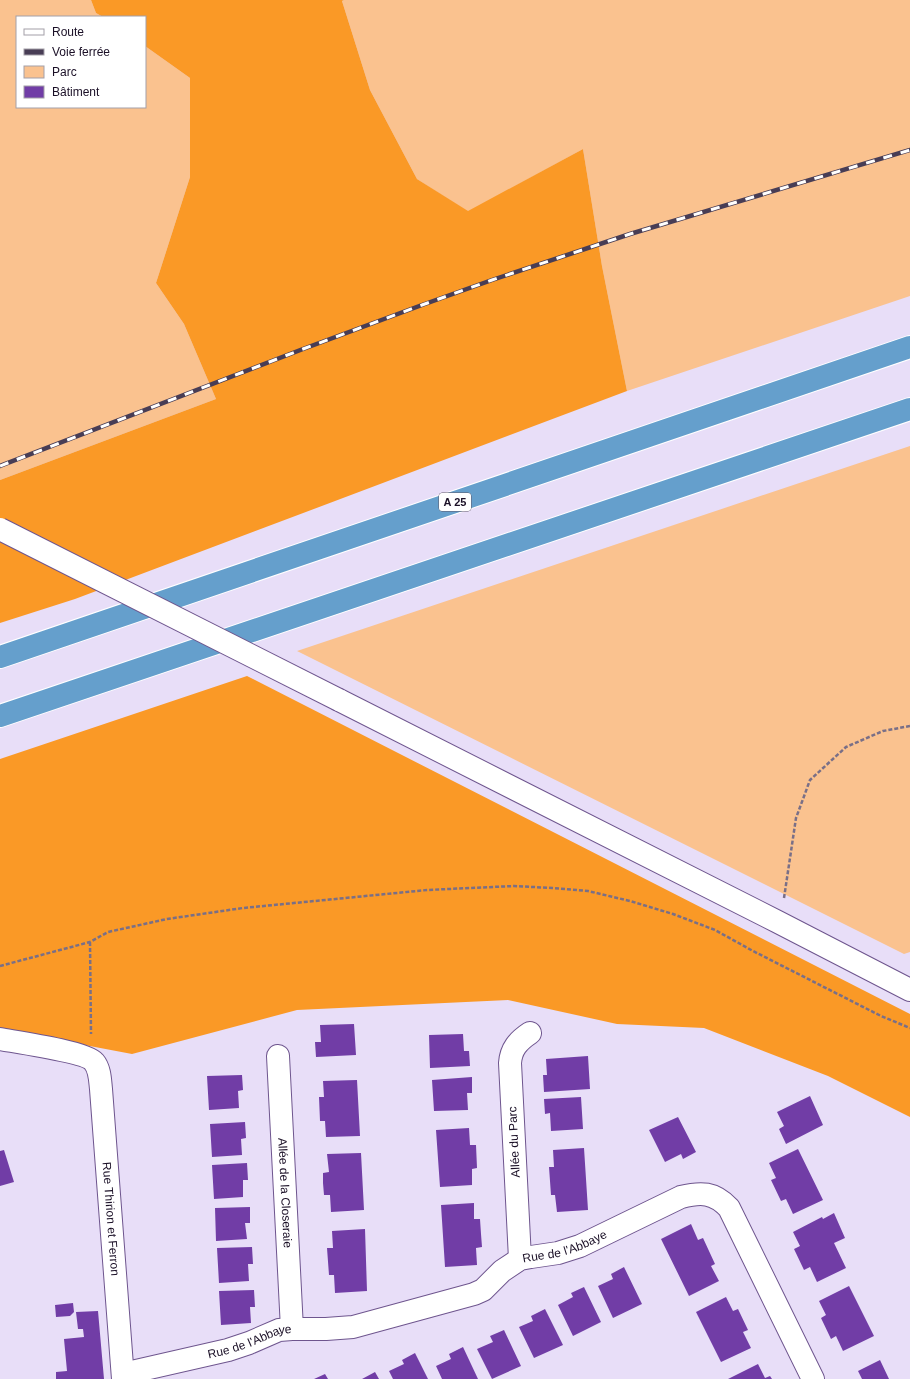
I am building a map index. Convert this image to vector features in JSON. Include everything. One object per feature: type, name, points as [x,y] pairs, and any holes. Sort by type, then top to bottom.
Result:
[{"type":"highway","name":"A 25","points":[[0,657],[910,347]]},
{"type":"highway","points":[[0,716],[910,409]]},
{"type":"street","points":[[0,529],[910,990]]},
{"type":"street","name":"Allée du Parc","points":[[520,1260],[510,1055],[520,1040],[530,1033]]},
{"type":"street","points":[[0,1039],[76,1054],[93,1060]]},
{"type":"street","name":"Allée de la Closeraie","points":[[278,1056],[292,1329]]},
{"type":"street","name":"Rue Thirion et Ferron","points":[[93,1060],[100,1075],[123,1376]]},
{"type":"street","name":"Rue de l'Abbaye","points":[[123,1376],[249,1344],[279,1330],[326,1330],[353,1327],[474,1294],[483,1290],[502,1271],[520,1260],[558,1253],[575,1248],[681,1197],[693,1194],[713,1196],[722,1201],[729,1208],[813,1379]]},
{"type":"path","points":[[778,922],[786,890],[796,818],[810,780],[846,747],[883,731],[910,726]]},
{"type":"path","points":[[0,966],[90,942],[108,932],[167,919],[243,908],[427,890],[514,886],[588,891],[630,901],[673,914],[715,930],[881,1016],[910,1028]]},
{"type":"path","points":[[90,942],[91,1042],[93,1060]]},
{"type":"green space","points":[[0,0],[91,0],[96,13],[101,16],[16,16],[16,108],[146,108],[146,47],[190,78],[190,177],[156,283],[184,324],[216,399],[0,480]]},
{"type":"green space","points":[[910,0],[910,296],[627,391],[602,266],[583,149],[468,212],[417,179],[370,90],[342,1]]},
{"type":"green space","points":[[910,446],[910,952],[904,954],[297,651]]},
{"type":"shaded area","points":[[91,0],[344,0],[342,1],[370,90],[417,179],[468,211],[583,149],[602,266],[627,391],[75,599],[0,623],[0,480],[216,399],[184,324],[156,283],[190,177],[190,78],[146,47],[146,16],[101,16],[96,13]]},
{"type":"shaded area","points":[[247,676],[910,1014],[910,1117],[828,1076],[704,1028],[617,1024],[508,1000],[297,1010],[132,1054],[0,1029],[0,759]]},
{"type":"building","points":[[354,1024],[356,1055],[316,1057],[315,1042],[321,1042],[320,1025]]},
{"type":"building","points":[[463,1034],[464,1051],[469,1051],[470,1066],[430,1068],[429,1035]]},
{"type":"building","points":[[588,1056],[590,1089],[544,1092],[543,1075],[547,1075],[546,1059]]},
{"type":"building","points":[[242,1075],[243,1090],[238,1091],[239,1108],[209,1110],[207,1076]]},
{"type":"building","points":[[472,1077],[472,1093],[467,1093],[468,1110],[434,1111],[432,1080]]},
{"type":"building","points":[[357,1080],[360,1136],[326,1137],[325,1121],[320,1121],[319,1097],[324,1097],[323,1081]]},
{"type":"building","points":[[810,1096],[823,1125],[786,1144],[779,1129],[784,1126],[777,1112]]},
{"type":"building","points":[[581,1097],[583,1129],[551,1131],[550,1113],[545,1114],[544,1099]]},
{"type":"building","points":[[678,1117],[696,1152],[683,1159],[681,1154],[665,1162],[649,1130]]},
{"type":"building","points":[[245,1122],[246,1138],[241,1139],[242,1155],[212,1157],[210,1124]]},
{"type":"building","points":[[469,1128],[470,1145],[476,1145],[477,1168],[472,1169],[472,1185],[440,1187],[436,1130]]},
{"type":"building","points":[[584,1148],[588,1210],[557,1212],[555,1195],[551,1195],[549,1167],[554,1167],[553,1150]]},
{"type":"building","points":[[798,1149],[823,1200],[793,1214],[786,1199],[781,1201],[771,1180],[776,1178],[769,1163]]},
{"type":"building","points":[[4,1150],[14,1182],[0,1186],[0,1151]]},
{"type":"building","points":[[361,1153],[364,1210],[331,1212],[330,1195],[324,1195],[323,1183],[323,1173],[329,1172],[327,1154]]},
{"type":"building","points":[[247,1163],[248,1180],[243,1180],[243,1197],[214,1199],[212,1165]]},
{"type":"building","points":[[474,1203],[474,1219],[480,1219],[482,1247],[476,1248],[477,1265],[445,1267],[441,1205]]},
{"type":"building","points":[[250,1207],[250,1223],[245,1223],[247,1239],[216,1241],[215,1208]]},
{"type":"building","points":[[834,1213],[845,1238],[834,1243],[846,1268],[817,1282],[810,1267],[804,1270],[794,1249],[800,1246],[793,1232],[822,1217],[823,1219]]},
{"type":"building","points":[[691,1224],[698,1240],[703,1238],[715,1264],[711,1266],[719,1281],[689,1296],[661,1239]]},
{"type":"building","points":[[365,1229],[367,1291],[335,1293],[334,1275],[329,1275],[327,1248],[333,1248],[332,1231]]},
{"type":"building","points":[[252,1247],[253,1264],[248,1264],[249,1281],[219,1283],[217,1248]]},
{"type":"building","points":[[624,1267],[642,1304],[613,1318],[598,1286],[613,1279],[611,1274]]},
{"type":"building","points":[[849,1286],[874,1336],[843,1351],[836,1336],[831,1339],[821,1318],[826,1315],[819,1301]]},
{"type":"building","points":[[584,1287],[601,1322],[573,1336],[558,1305],[573,1297],[571,1293]]},
{"type":"building","points":[[254,1290],[255,1307],[250,1307],[251,1323],[221,1325],[219,1291]]},
{"type":"building","points":[[726,1297],[733,1311],[738,1309],[748,1330],[743,1332],[751,1348],[721,1362],[696,1312]]},
{"type":"building","points":[[73,1303],[74,1312],[70,1316],[56,1317],[55,1305]]},
{"type":"building","points":[[545,1309],[563,1345],[534,1358],[519,1327],[533,1321],[531,1316]]},
{"type":"building","points":[[98,1311],[104,1379],[56,1379],[56,1372],[67,1371],[64,1339],[84,1337],[83,1329],[78,1329],[76,1312]]},
{"type":"building","points":[[504,1330],[521,1366],[492,1379],[477,1349],[493,1342],[490,1336]]},
{"type":"building","points":[[463,1347],[478,1379],[442,1379],[436,1366],[451,1359],[449,1354]]},
{"type":"building","points":[[415,1353],[428,1379],[393,1379],[389,1371],[404,1364],[402,1360]]},
{"type":"building","points":[[880,1360],[889,1379],[862,1379],[858,1371]]},
{"type":"building","points":[[758,1364],[765,1378],[770,1376],[772,1379],[728,1379]]},
{"type":"building","points":[[375,1372],[379,1379],[362,1379]]},
{"type":"building","points":[[325,1374],[328,1379],[314,1379]]},
{"type":"railway","points":[[0,466],[303,349],[492,280],[630,234],[910,150]]}]
